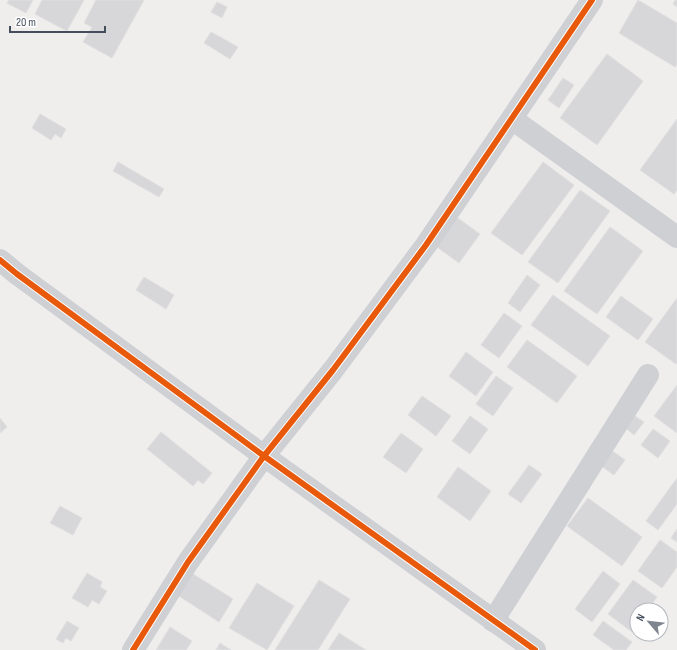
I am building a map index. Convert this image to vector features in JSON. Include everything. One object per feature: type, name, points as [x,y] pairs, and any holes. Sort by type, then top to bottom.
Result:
[{"type":"street","points":[[133,650],[188,562],[264,456],[333,370],[426,245],[592,0]]},
{"type":"street","points":[[512,119],[677,237]]},
{"type":"street","points":[[0,260],[264,456],[535,650]]},
{"type":"street","points":[[493,620],[648,375]]},
{"type":"building","points":[[9,0],[33,0],[26,13],[7,3]]},
{"type":"building","points":[[42,0],[84,0],[67,31],[35,14]]},
{"type":"building","points":[[96,0],[144,0],[112,58],[83,42],[92,27],[84,23]]},
{"type":"building","points":[[638,0],[677,23],[677,64],[675,67],[619,33]]},
{"type":"building","points":[[675,0],[677,0],[677,7],[673,4]]},
{"type":"building","points":[[217,2],[227,7],[222,18],[211,12]]},
{"type":"building","points":[[211,32],[238,47],[230,59],[204,43]]},
{"type":"building","points":[[607,54],[643,81],[597,145],[560,118]]},
{"type":"building","points":[[563,78],[574,85],[559,108],[548,100]]},
{"type":"building","points":[[40,114],[66,129],[61,138],[55,134],[51,140],[32,128]]},
{"type":"building","points":[[677,119],[677,190],[674,194],[640,170]]},
{"type":"building","points":[[118,162],[164,189],[159,197],[113,171]]},
{"type":"building","points":[[543,162],[574,185],[522,255],[491,233]]},
{"type":"building","points":[[580,190],[610,211],[558,283],[528,262]]},
{"type":"building","points":[[455,216],[480,234],[459,263],[434,245]]},
{"type":"building","points":[[610,227],[643,251],[597,314],[564,291]]},
{"type":"building","points":[[527,275],[540,285],[520,312],[508,303]]},
{"type":"building","points":[[144,277],[174,295],[166,309],[136,290]]},
{"type":"building","points":[[553,295],[610,336],[588,366],[531,325]]},
{"type":"building","points":[[621,296],[653,319],[638,340],[606,317]]},
{"type":"building","points":[[677,298],[677,362],[676,364],[645,342]]},
{"type":"building","points":[[504,313],[522,326],[499,358],[481,345]]},
{"type":"building","points":[[527,340],[577,376],[557,403],[507,367]]},
{"type":"building","points":[[466,352],[493,372],[476,396],[449,376]]},
{"type":"building","points":[[496,376],[513,388],[493,416],[476,404]]},
{"type":"building","points":[[677,385],[677,433],[654,416]]},
{"type":"building","points":[[422,396],[451,416],[436,436],[408,415]]},
{"type":"building","points":[[632,414],[644,422],[634,435],[623,426]]},
{"type":"building","points":[[470,416],[488,429],[470,454],[452,441]]},
{"type":"building","points":[[0,418],[7,427],[0,433]]},
{"type":"building","points":[[653,429],[670,441],[658,458],[641,445]]},
{"type":"building","points":[[161,432],[212,473],[203,484],[198,480],[193,486],[147,449]]},
{"type":"building","points":[[401,433],[423,449],[406,473],[383,457]]},
{"type":"building","points":[[608,448],[625,460],[614,475],[597,463]]},
{"type":"building","points":[[529,465],[542,474],[521,503],[508,494]]},
{"type":"building","points":[[458,467],[491,491],[470,521],[437,497]]},
{"type":"building","points":[[677,478],[677,504],[658,530],[646,521]]},
{"type":"building","points":[[588,498],[642,537],[622,566],[567,526]]},
{"type":"building","points":[[60,506],[82,518],[73,535],[50,523]]},
{"type":"building","points":[[677,529],[677,542],[671,538]]},
{"type":"building","points":[[660,540],[677,552],[677,567],[662,588],[638,571]]},
{"type":"building","points":[[603,571],[620,584],[592,622],[575,609]]},
{"type":"building","points":[[87,573],[102,582],[100,587],[107,591],[99,604],[92,600],[88,607],[72,598]]},
{"type":"building","points":[[193,574],[233,599],[219,622],[179,596]]},
{"type":"building","points":[[319,580],[350,599],[318,650],[275,650]]},
{"type":"building","points":[[633,580],[657,597],[654,602],[629,602],[629,630],[608,614]]},
{"type":"building","points":[[257,583],[294,606],[267,650],[229,628]]},
{"type":"building","points":[[67,621],[79,628],[71,641],[66,638],[63,643],[56,639]]},
{"type":"building","points":[[603,621],[629,640],[629,642],[632,642],[626,650],[614,650],[593,635]]},
{"type":"building","points":[[170,627],[192,641],[186,650],[156,650]]},
{"type":"building","points":[[339,633],[366,650],[328,650]]},
{"type":"building","points":[[220,643],[231,650],[216,650]]},
{"type":"cycle path","points":[[133,650],[188,562],[264,456],[333,370],[426,245],[592,0]]},
{"type":"cycle path","points":[[0,260],[264,456],[535,650]]}]
